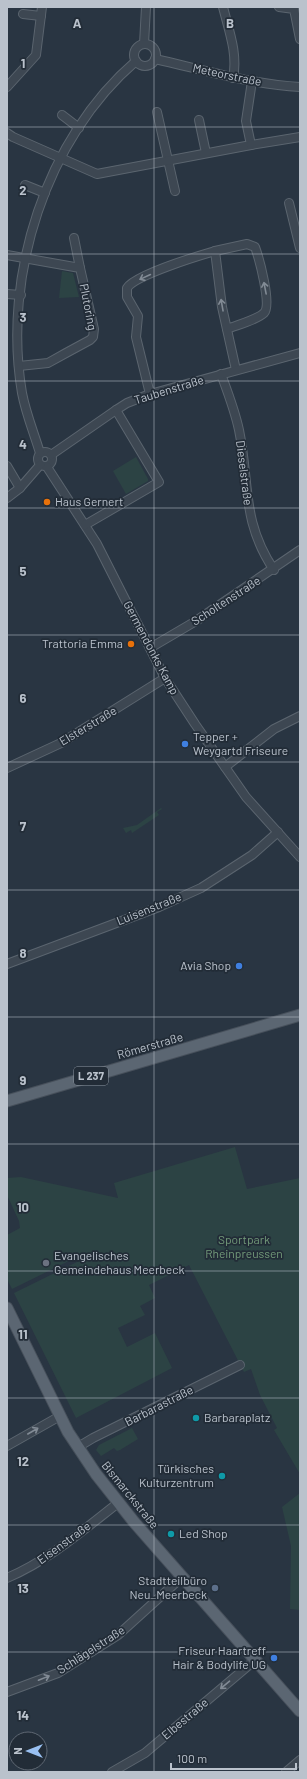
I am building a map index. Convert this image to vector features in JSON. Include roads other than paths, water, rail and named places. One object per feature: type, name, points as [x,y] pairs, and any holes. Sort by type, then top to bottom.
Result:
[{"type":"main road","name":"Römerstraße","points":[[7,1101],[300,1015]]},
{"type":"main road","name":"Bismarckstraße","points":[[7,1308],[60,1416],[78,1447],[118,1503],[300,1711]]},
{"type":"street","points":[[7,87],[36,55],[42,7]]},
{"type":"street","points":[[144,44],[146,7]]},
{"type":"street","points":[[223,7],[234,51],[235,66],[233,78]]},
{"type":"street","points":[[279,7],[294,8],[300,39]]},
{"type":"street","points":[[23,14],[41,16]]},
{"type":"street","points":[[144,44],[154,48],[155,59],[152,63],[146,66],[140,64],[136,60],[134,54],[136,48],[144,44]]},
{"type":"street","name":"Meteorstraße","points":[[155,59],[233,78],[277,86],[300,87]]},
{"type":"street","points":[[43,466],[38,459],[40,453],[25,409],[19,366],[18,338],[21,295],[26,258],[32,231],[59,158],[99,99],[136,60]]},
{"type":"street","points":[[251,145],[246,121],[252,81]]},
{"type":"street","points":[[157,112],[175,191]]},
{"type":"street","points":[[62,115],[79,128]]},
{"type":"street","points":[[199,120],[206,153]]},
{"type":"street","points":[[7,133],[97,174],[300,136]]},
{"type":"street","points":[[25,185],[45,193]]},
{"type":"street","points":[[289,203],[300,248]]},
{"type":"street","name":"Plutoring","points":[[19,366],[48,362],[93,337],[94,329],[74,238]]},
{"type":"street","points":[[150,394],[136,337],[138,316],[127,297],[127,288],[134,282],[180,261],[215,251],[248,244],[255,247],[268,305],[263,314],[227,329]]},
{"type":"street","points":[[215,251],[220,294],[236,370]]},
{"type":"street","name":"Plutoring","points":[[7,255],[80,268]]},
{"type":"street","points":[[7,294],[21,295]]},
{"type":"street","name":"Taubenstraße","points":[[51,455],[128,403],[150,394],[300,353]]},
{"type":"street","name":"Dieselstraße","points":[[221,374],[239,430],[252,525],[257,541],[274,570]]},
{"type":"street","points":[[84,525],[159,482],[116,410]]},
{"type":"street","points":[[7,498],[43,466],[52,462],[51,455],[46,452],[40,453]]},
{"type":"street","points":[[7,466],[20,488]]},
{"type":"street","name":"Germendonks Kamp","points":[[43,466],[84,525],[165,678],[246,797],[300,857]]},
{"type":"street","name":"Scholtenstraße","points":[[150,648],[196,621],[274,570],[300,550]]},
{"type":"street","name":"Elsterstraße","points":[[7,768],[61,743],[165,678]]},
{"type":"street","points":[[225,767],[274,729],[300,716]]},
{"type":"street","name":"Luisenstraße","points":[[7,964],[159,907],[201,888],[252,855],[278,832]]},
{"type":"street","name":"Barbarastraße","points":[[78,1447],[93,1438],[240,1365]]},
{"type":"street","points":[[7,1446],[60,1416]]},
{"type":"street","name":"Eisenstraße","points":[[7,1578],[27,1569],[51,1555],[118,1503]]},
{"type":"street","name":"Schlägelstraße","points":[[7,1692],[58,1673],[118,1635],[182,1577]]},
{"type":"street","name":"Elbestraße","points":[[112,1772],[145,1753],[255,1660]]},
{"type":"street","points":[[286,1772],[300,1760]]},
{"type":"place","name":"Haus Gernert","points":[[47,502]]},
{"type":"place","name":"Trattoria Emma","points":[[131,644]]},
{"type":"place","name":"Tepper + Weygartd Friseure","points":[[185,744]]},
{"type":"place","name":"Avia Shop","points":[[239,966]]},
{"type":"place","name":"Evangelisches Gemeindehaus Meerbeck","points":[[46,1263]]},
{"type":"place","name":"Barbaraplatz","points":[[196,1418]]},
{"type":"place","name":"Türkisches Kulturzentrum","points":[[222,1476]]},
{"type":"place","name":"Led Shop","points":[[171,1534]]},
{"type":"place","name":"Stadtteilbüro Neu_Meerbeck","points":[[215,1588]]},
{"type":"place","name":"Friseur Haartreff Hair & Bodylife UG","points":[[274,1658]]},
{"type":"park label","name":"Sportpark Rheinpreussen","points":[[244,1247]]}]
